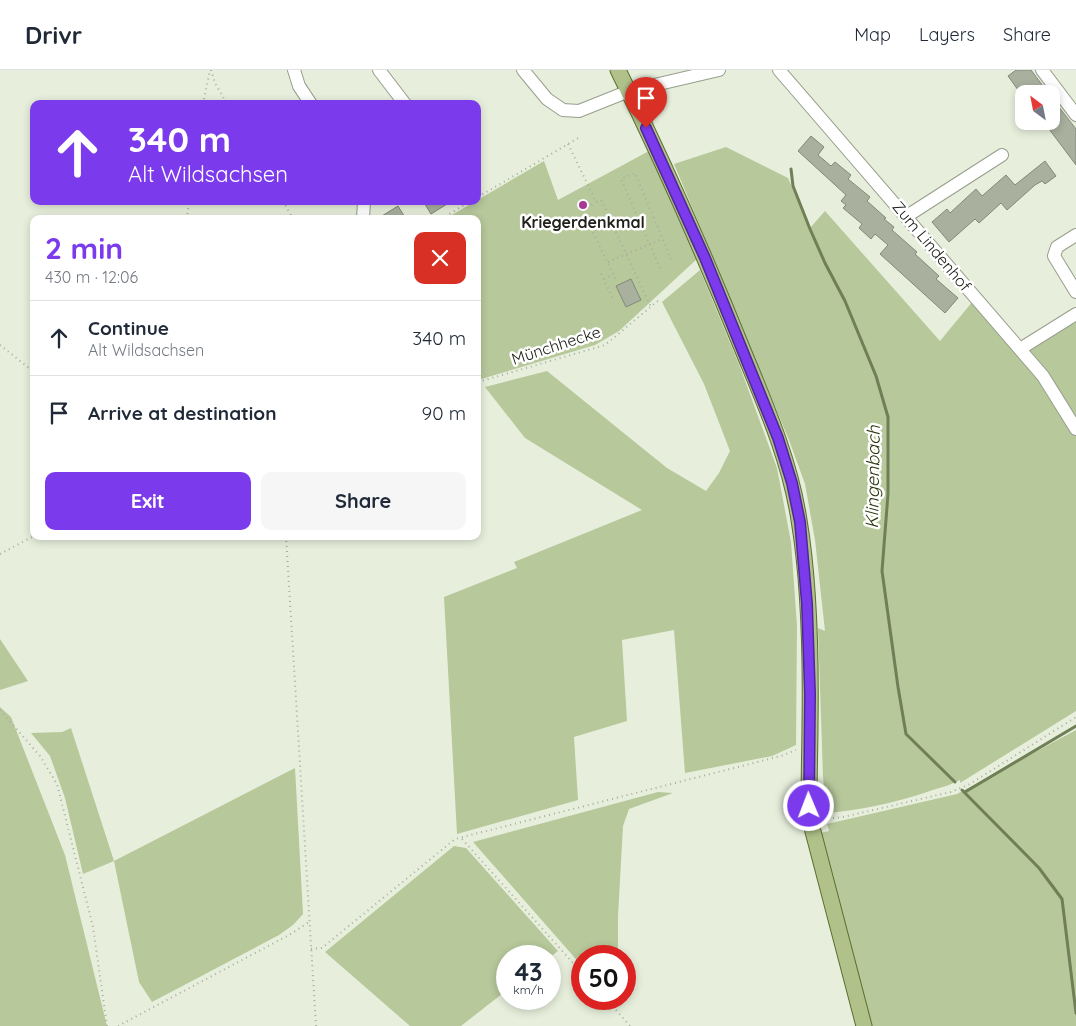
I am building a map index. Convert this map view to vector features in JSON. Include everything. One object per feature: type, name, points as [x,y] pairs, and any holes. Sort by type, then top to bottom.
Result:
[{"type":"main road","points":[[618,70],[705,258],[778,438],[792,483],[800,522],[807,604],[810,744],[808,793],[810,820],[864,1026]]},
{"type":"street","points":[[294,70],[299,86],[308,100]]},
{"type":"street","points":[[379,70],[402,100]]},
{"type":"street","points":[[523,70],[547,100],[563,110],[578,111],[629,91],[720,70]]},
{"type":"street","name":"Zum Lindenhof","points":[[779,70],[907,216],[1043,376],[1076,429]]},
{"type":"street","points":[[1042,70],[1076,115]]},
{"type":"street","points":[[907,216],[1002,156]]},
{"type":"street","points":[[1076,234],[1057,247],[1054,256],[1076,292]]},
{"type":"street","points":[[1020,349],[1076,314]]},
{"type":"path","points":[[204,100],[210,70]]},
{"type":"path","points":[[210,70],[225,100]]},
{"type":"path","points":[[481,195],[580,137]]},
{"type":"path","points":[[568,144],[596,202]]},
{"type":"path","points":[[660,268],[621,179],[635,173],[671,259]]},
{"type":"path","points":[[582,210],[601,200],[651,307]]},
{"type":"path","points":[[586,208],[584,202],[578,205],[617,282]]},
{"type":"path","points":[[448,215],[464,205]]},
{"type":"path","points":[[608,262],[662,239]]},
{"type":"path","points":[[601,274],[614,301]]},
{"type":"path","points":[[604,279],[613,274]]},
{"type":"path","name":"Münchhecke","points":[[481,381],[605,345],[659,300]]},
{"type":"path","points":[[0,345],[30,369]]},
{"type":"path","points":[[0,554],[30,538]]},
{"type":"path","points":[[286,540],[316,1026]]},
{"type":"path","points":[[0,710],[40,756],[57,784],[93,927],[107,1026]]},
{"type":"path","points":[[810,820],[843,817],[951,792],[970,784],[1076,717]]},
{"type":"path","points":[[311,949],[322,948],[455,839],[782,756],[810,744]]},
{"type":"path","points":[[462,838],[571,961]]},
{"type":"path","points":[[118,1026],[289,935],[310,921]]},
{"type":"path","points":[[616,1010],[630,1026]]},
{"type":"green space","points":[[726,147],[788,178],[810,228],[825,211],[940,341],[973,301],[1045,385],[1076,436],[1076,711],[960,783],[960,780],[915,796],[877,805],[827,813],[823,777],[818,628],[825,631],[815,540],[805,484],[789,440],[674,164]]},
{"type":"green space","points":[[649,151],[697,259],[619,331],[595,345],[481,379],[481,215],[452,215],[469,205],[481,205],[481,198],[544,161],[558,200]]},
{"type":"green space","points":[[700,270],[740,367],[777,468],[791,542],[797,626],[796,745],[772,756],[685,773],[674,630],[622,640],[627,721],[574,737],[578,800],[457,834],[444,597],[517,568],[514,562],[642,510],[525,438],[485,387],[547,371],[667,468],[706,491],[719,473],[730,451],[704,384],[662,302]]},
{"type":"green space","points":[[1076,320],[1076,418],[1028,351]]},
{"type":"green space","points":[[0,639],[28,681],[0,690]]},
{"type":"green space","points":[[0,707],[11,717],[65,855],[107,1026],[0,1026]]},
{"type":"green space","points":[[71,728],[114,861],[83,874],[65,798],[50,756],[31,733],[62,732]]},
{"type":"green space","points":[[1076,730],[1076,1026],[872,1026],[820,833],[829,831],[827,824],[957,794]]},
{"type":"green space","points":[[295,768],[303,914],[293,925],[279,935],[152,1002],[139,982],[114,861]]},
{"type":"green space","points":[[658,792],[673,793],[629,809],[623,826],[618,945],[571,945],[571,953],[473,842]]},
{"type":"green space","points":[[454,846],[466,848],[553,945],[496,945],[496,999],[461,1026],[410,1026],[325,952]]},
{"type":"building","points":[[1016,70],[1031,70],[1042,85],[1015,86],[1008,76]]},
{"type":"building","points":[[1060,109],[1076,129],[1076,165],[1050,130],[1060,130]]},
{"type":"building","points":[[811,136],[824,147],[818,155],[831,166],[835,162],[851,175],[848,179],[870,197],[867,201],[894,227],[892,230],[917,252],[915,254],[939,276],[936,279],[958,298],[945,313],[880,254],[888,245],[875,234],[871,239],[859,228],[862,224],[843,208],[846,205],[841,201],[846,195],[798,151]]},
{"type":"building","points":[[1045,161],[1056,176],[1045,184],[1042,181],[1035,185],[1007,210],[1001,203],[979,223],[975,219],[949,242],[932,222],[947,209],[950,213],[976,189],[982,196],[1006,175],[1015,185]]},
{"type":"building","points":[[425,205],[446,205],[431,214]]},
{"type":"building","points":[[398,206],[404,215],[383,215]]},
{"type":"building","points":[[631,279],[641,300],[626,307],[616,286]]},
{"type":"waterway","name":"Klingenbach","points":[[791,169],[793,186],[810,229],[845,301],[876,376],[888,417],[888,494],[882,571],[906,734],[955,782]]},
{"type":"waterway","points":[[965,792],[1076,726]]},
{"type":"waterway","name":"Klingenbach","points":[[962,790],[1039,868],[1062,899],[1076,1013]]},
{"type":"place","name":"Kriegerdenkmal","points":[[583,205]]},
{"type":"route","points":[[646,128],[705,258],[778,438],[792,483],[800,522],[807,604],[810,694],[809,806]]}]
